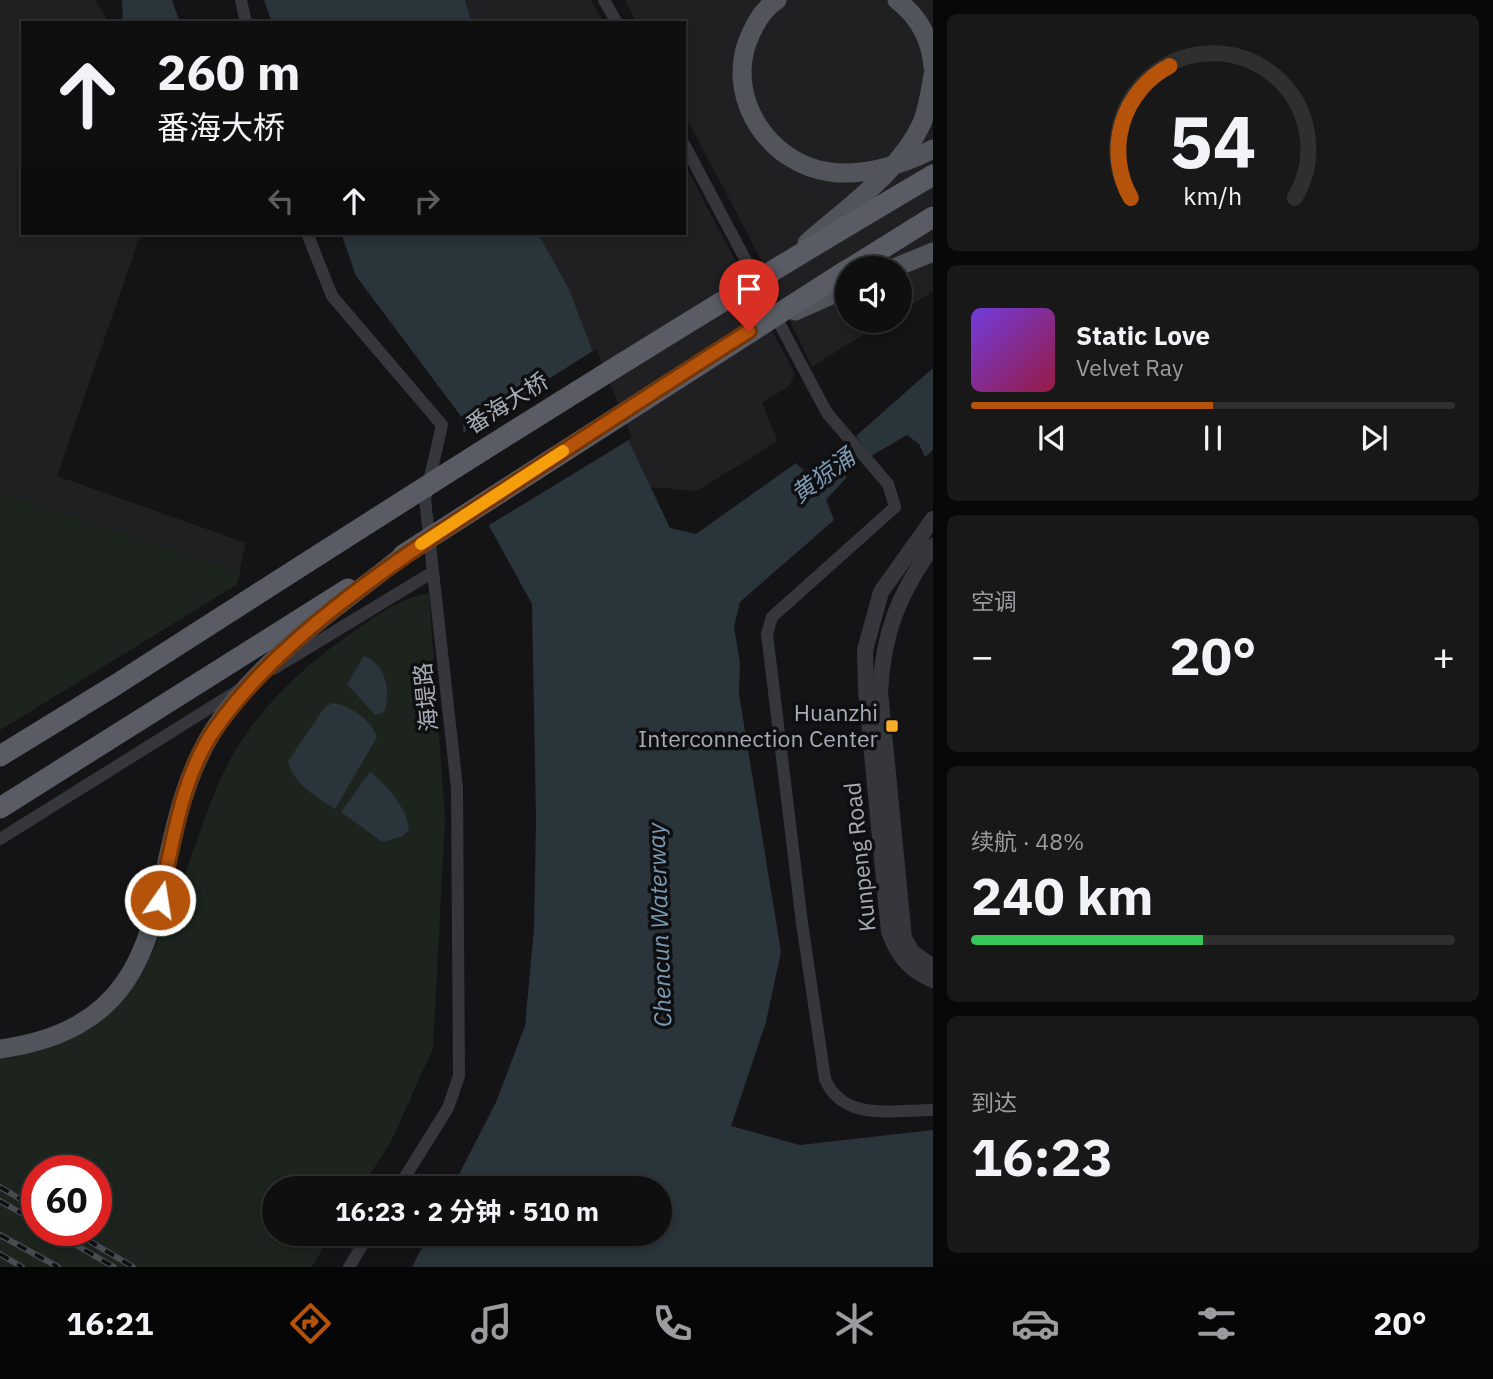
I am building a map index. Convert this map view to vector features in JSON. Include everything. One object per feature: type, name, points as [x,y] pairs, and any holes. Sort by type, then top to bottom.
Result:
[{"type":"highway","name":"番海大桥","points":[[0,756],[484,449],[787,261],[933,175]]},
{"type":"highway","points":[[870,256],[933,217]]},
{"type":"highway","points":[[0,808],[403,555],[835,278]]},
{"type":"main road","points":[[777,0],[768,6],[751,32],[741,59],[742,85],[751,113],[763,135],[783,154],[806,166],[830,172],[876,169],[933,149]]},
{"type":"main road","points":[[897,0],[909,9],[925,34],[933,67]]},
{"type":"main road","points":[[787,261],[878,180],[906,149],[922,122],[933,75]]},
{"type":"main road","points":[[912,261],[933,252]]},
{"type":"main road","points":[[749,331],[835,293]]},
{"type":"main road","points":[[0,1049],[51,1037],[79,1024],[103,1007],[125,983],[149,937],[183,799],[197,761],[214,730],[262,671],[403,555]]},
{"type":"street","points":[[241,0],[246,21]]},
{"type":"street","points":[[604,0],[616,21]]},
{"type":"street","points":[[686,148],[831,419],[886,481],[895,507],[772,617],[767,635],[802,923],[825,1079],[833,1097],[854,1109],[933,1110]]},
{"type":"street","name":"海堤路","points":[[308,235],[332,296],[442,425],[425,499],[457,788],[459,1076],[448,1108],[406,1176]]},
{"type":"street","name":"Kunpeng Road","points":[[933,519],[881,592],[865,650],[866,690],[889,932],[902,960],[918,973],[933,980]]},
{"type":"street","name":"Kunpeng Road","points":[[933,547],[895,607],[881,661],[880,692],[898,911],[904,938],[912,952],[933,967]]},
{"type":"street","points":[[0,839],[433,572]]},
{"type":"street","points":[[349,1267],[362,1246]]},
{"type":"shaded area","points":[[0,0],[95,0],[108,21],[21,21],[21,235],[140,235],[57,476],[246,543],[236,585],[0,730]]},
{"type":"shaded area","points":[[465,0],[591,0],[603,21],[471,21]]},
{"type":"shaded area","points":[[625,0],[933,0],[933,291],[912,304],[912,256],[835,256],[835,333],[866,333],[812,367],[751,240],[686,118],[686,21],[636,21]]},
{"type":"shaded area","points":[[686,167],[795,374],[789,386],[762,403],[778,441],[697,491],[651,487],[620,422],[569,289],[539,235],[686,235]]},
{"type":"shaded area","points":[[0,492],[241,572],[236,585],[0,730]]},
{"type":"shaded area","points":[[429,593],[445,820],[433,1048],[391,1142],[369,1176],[262,1176],[262,1246],[324,1246],[312,1267],[0,1267],[0,1058],[39,1050],[76,1036],[105,1016],[129,990],[150,957],[167,921],[221,778],[243,738],[272,701],[306,668],[383,612],[404,601]]},
{"type":"water","points":[[122,0],[172,0],[179,21],[123,21]]},
{"type":"water","points":[[264,0],[465,0],[471,21],[271,21]]},
{"type":"water","name":"Chencun Waterway","points":[[342,235],[539,235],[569,289],[620,422],[670,528],[696,534],[796,463],[805,472],[829,456],[847,477],[826,500],[834,520],[740,602],[734,627],[740,663],[739,694],[781,952],[766,1022],[731,1126],[800,1145],[933,1130],[933,1267],[412,1267],[423,1246],[672,1246],[672,1176],[458,1176],[496,1102],[525,1026],[534,928],[536,820],[532,604],[465,482],[463,419],[356,276]]},
{"type":"water","points":[[933,368],[933,450],[925,457],[919,444],[907,435],[871,456],[856,436]]},
{"type":"water","points":[[364,656],[377,665],[387,688],[384,712],[375,715],[347,684]]},
{"type":"water","points":[[333,703],[360,715],[377,737],[335,809],[300,783],[288,761],[325,707]]},
{"type":"water","points":[[370,772],[383,783],[400,805],[409,830],[403,836],[382,842],[341,812]]},
{"type":"pier","points":[[596,349],[632,438],[486,527],[462,483],[460,435]]},
{"type":"waterway","name":"黄猄涌","points":[[836,469],[857,451]]},
{"type":"railway","points":[[0,1187],[21,1199]]},
{"type":"railway","points":[[0,1201],[21,1213]]},
{"type":"railway","points":[[0,1235],[58,1267]]},
{"type":"railway","points":[[78,1246],[114,1267]]},
{"type":"railway","points":[[98,1246],[133,1267]]},
{"type":"railway","points":[[0,1254],[22,1267]]},
{"type":"slow traffic","points":[[421,544],[563,451]]},
{"type":"place","name":"Huanzhi Interconnection Center","points":[[892,726]]},
{"type":"route","points":[[160,900],[183,799],[197,761],[214,730],[262,671],[403,555],[749,331]]}]
